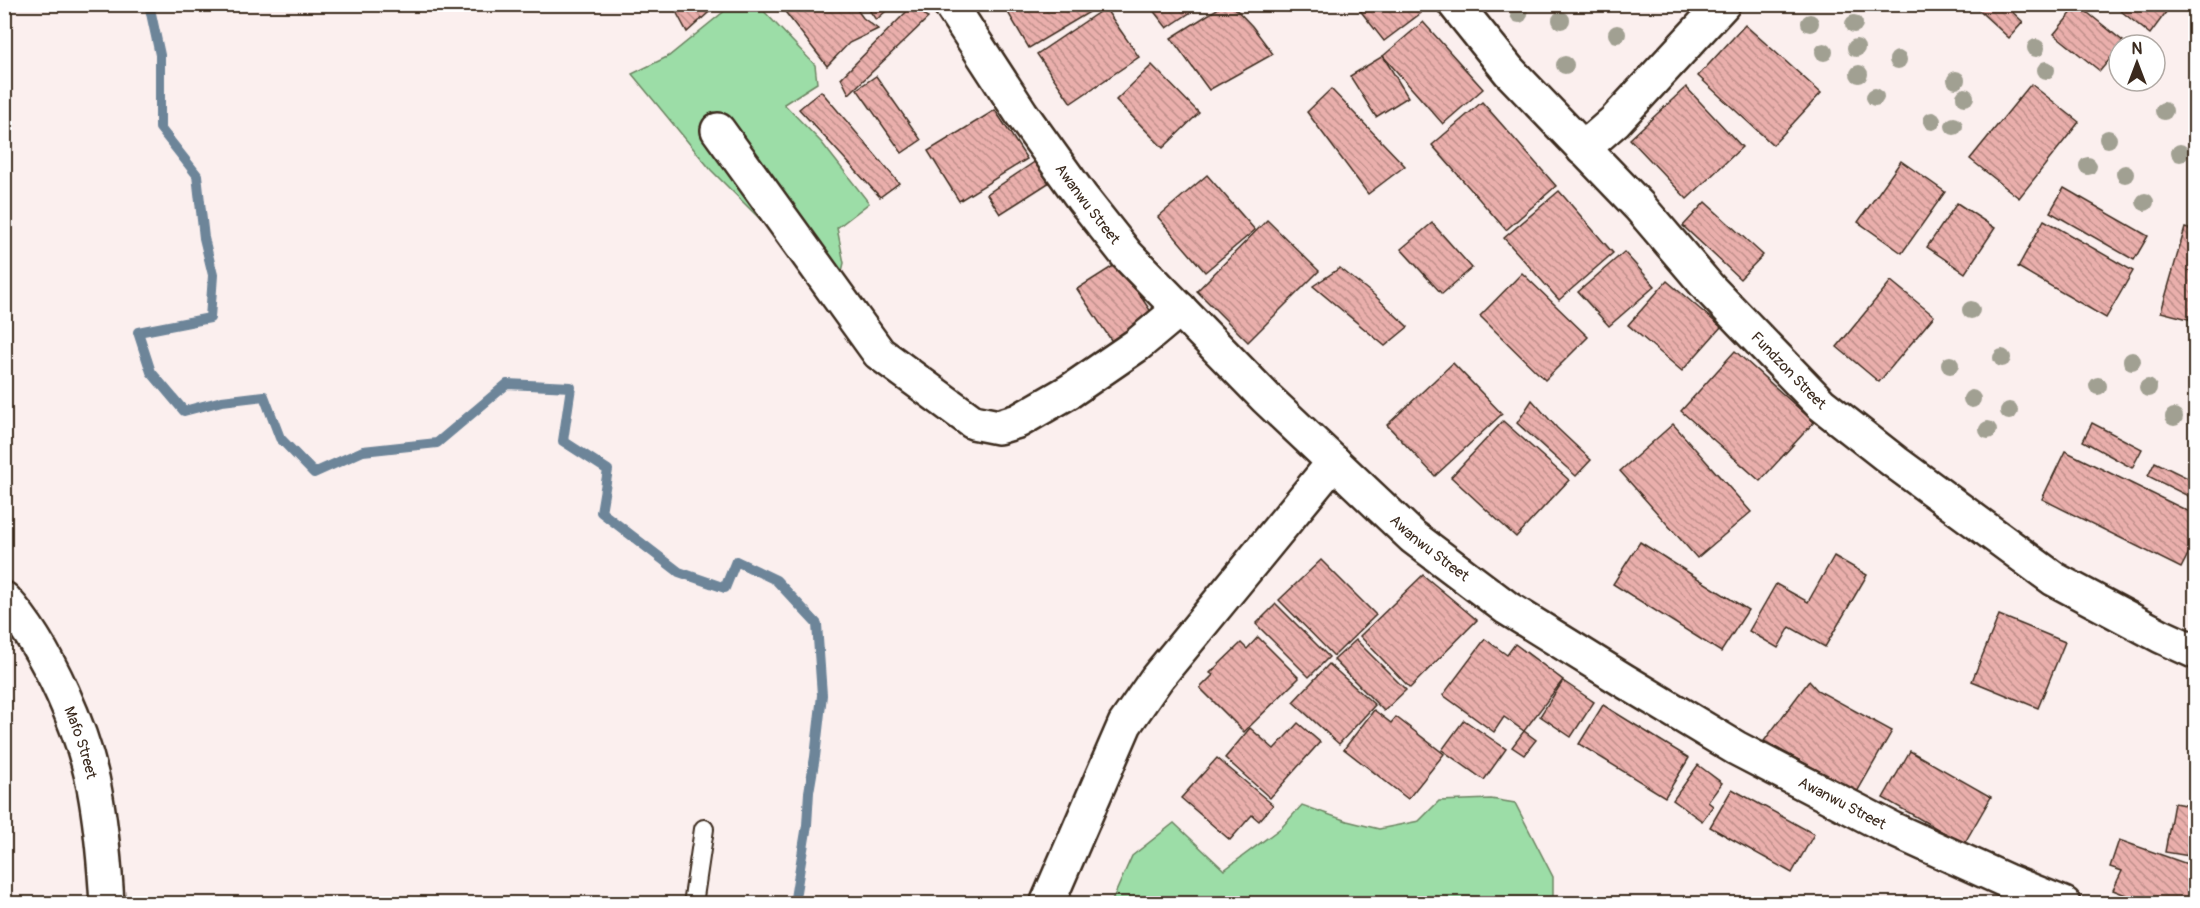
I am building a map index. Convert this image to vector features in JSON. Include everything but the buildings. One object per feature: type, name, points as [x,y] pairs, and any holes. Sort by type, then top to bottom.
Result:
[{"type":"street","name":"Awanwu Street","points":[[950,4],[1021,113],[1082,198],[1127,255],[1266,398],[1423,544],[1508,608],[1736,748],[1892,829],[2007,881],[2064,903]]},
{"type":"street","name":"Fundzon Street","points":[[1455,4],[1509,71],[1639,206],[1709,288],[1821,404],[1894,462],[2054,579],[2196,652]]},
{"type":"street","points":[[1583,149],[1615,121],[1723,4]]},
{"type":"street","points":[[718,130],[879,353],[972,422],[998,427],[1017,421],[1070,391],[1137,345],[1180,309]]},
{"type":"street","points":[[1047,903],[1125,724],[1157,678],[1334,462]]},
{"type":"street","name":"Mafo Street","points":[[4,599],[17,612],[47,660],[76,725],[96,796],[107,903]]},
{"type":"lane","points":[[693,903],[704,829]]},
{"type":"green space","points":[[732,5],[758,5],[815,65],[817,83],[784,104],[822,143],[869,203],[837,228],[844,263],[838,288],[760,219],[711,170],[632,74],[669,56]]},
{"type":"green space","points":[[1491,799],[1515,803],[1553,877],[1553,903],[1111,903],[1132,856],[1174,823],[1224,870],[1282,827],[1302,805],[1347,821],[1379,829],[1419,821],[1439,801]]},
{"type":"waterway","points":[[149,4],[160,55],[160,128],[197,175],[204,238],[213,275],[210,318],[138,332],[151,372],[184,411],[222,401],[264,396],[280,438],[314,473],[363,451],[437,443],[507,384],[571,387],[563,441],[608,470],[601,512],[679,572],[725,588],[736,561],[776,580],[817,624],[822,695],[807,825],[794,904]]}]
